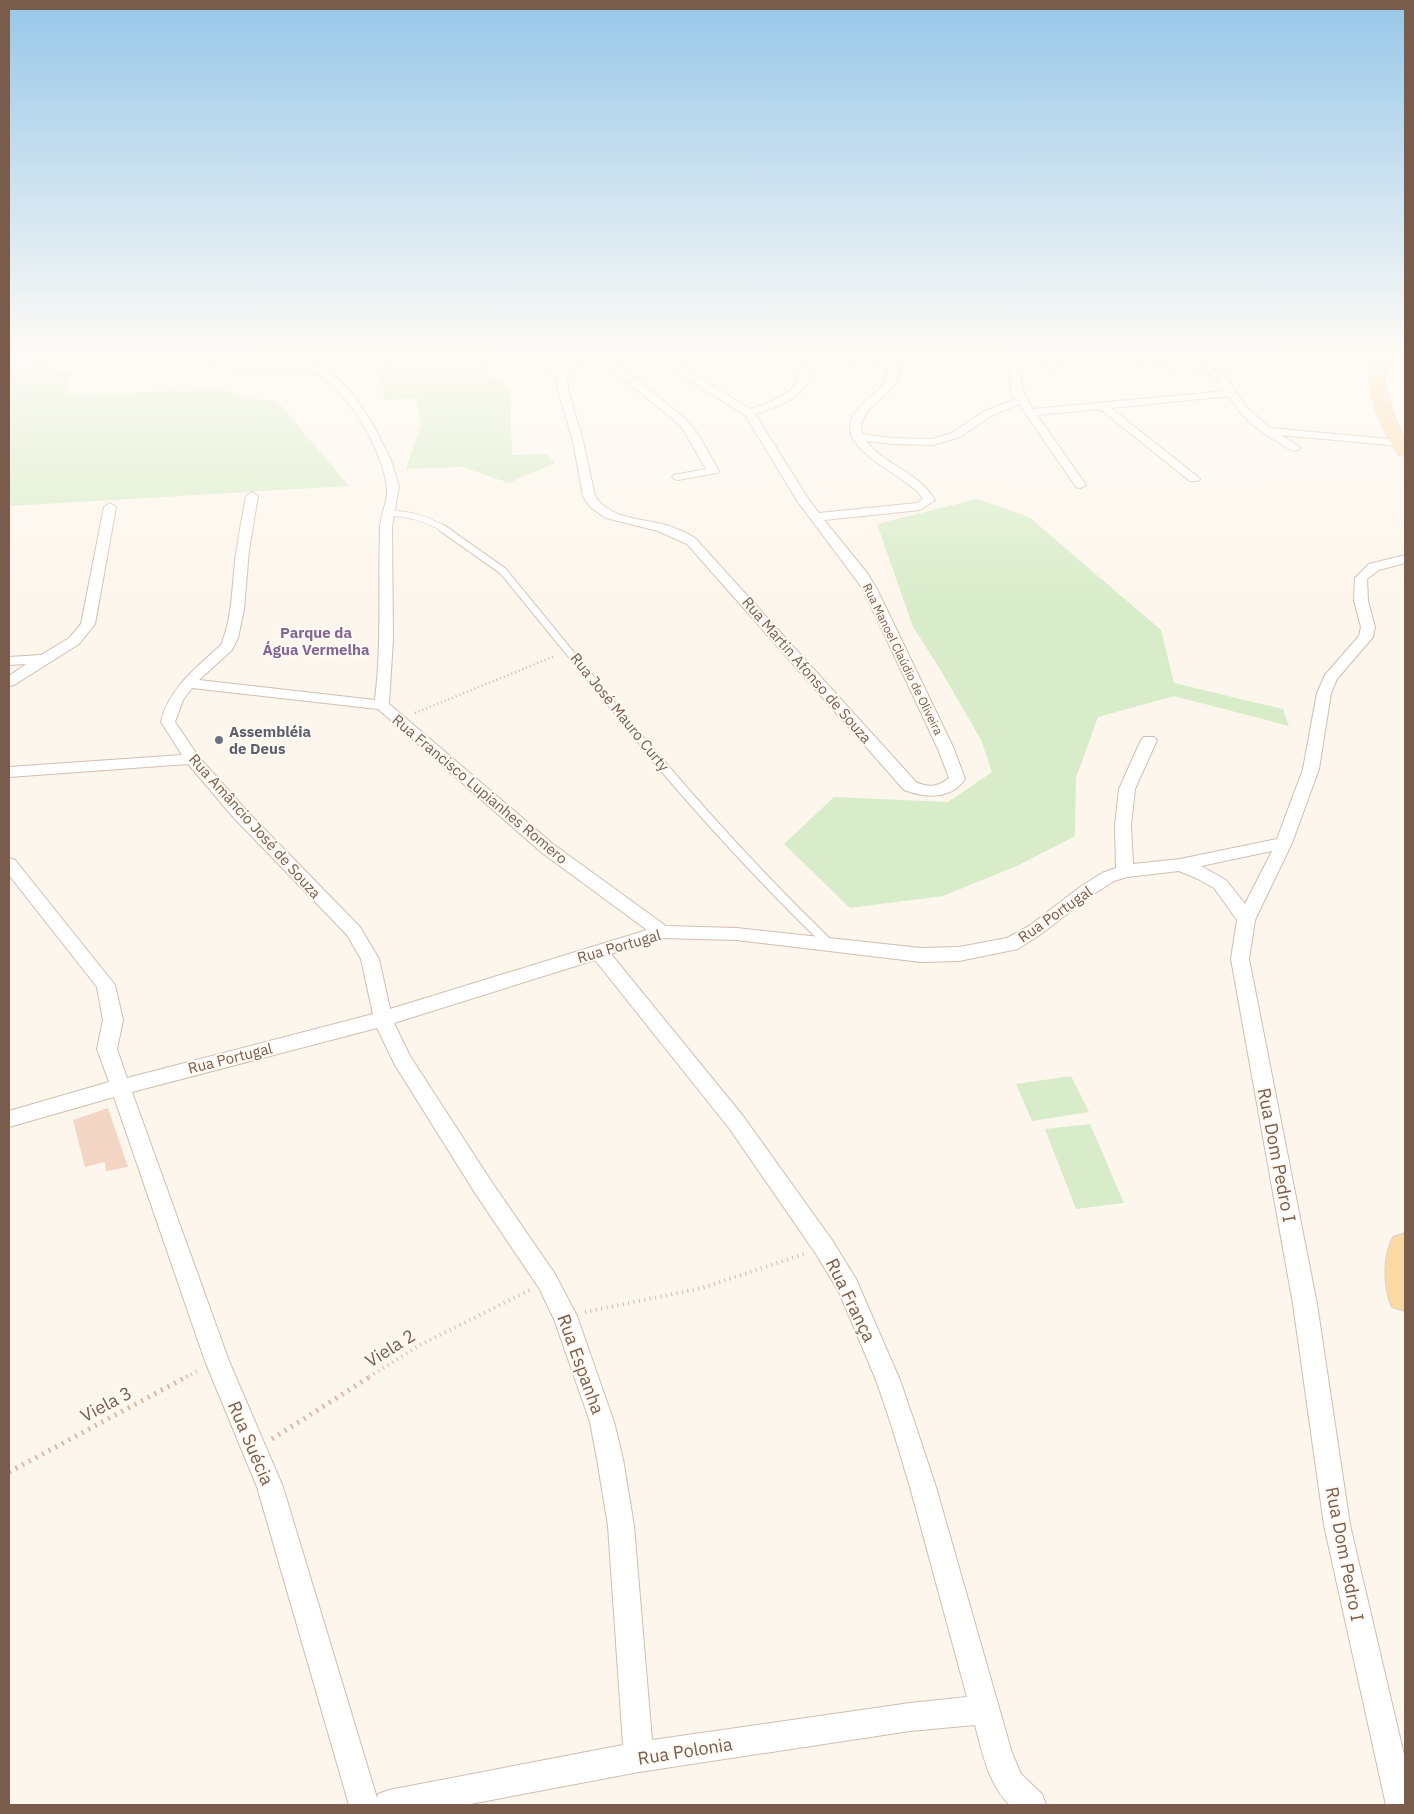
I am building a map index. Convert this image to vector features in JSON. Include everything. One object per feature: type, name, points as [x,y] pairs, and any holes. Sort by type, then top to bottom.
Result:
[{"type":"main road","points":[[1405,1248],[1405,1295]]},
{"type":"street","name":"Rua Francisco Lupianhes Romero","points":[[374,437],[391,477],[393,489],[388,513],[386,670],[382,705],[547,848],[662,932]]},
{"type":"street","name":"Rua Martin Afonso de Souza","points":[[577,437],[589,496],[599,511],[610,516],[660,528],[681,535],[691,541],[704,553],[910,786],[927,792],[938,790]]},
{"type":"street","points":[[678,477],[713,471],[693,437]]},
{"type":"street","name":"Rua Manoel Claúdio de Oliveira","points":[[764,437],[804,502],[862,576],[870,590],[946,749],[957,779],[951,786],[938,790]]},
{"type":"street","points":[[816,517],[912,508],[929,500],[912,481],[865,446],[857,437]]},
{"type":"street","points":[[860,437],[892,442],[933,442],[951,437]]},
{"type":"street","points":[[1046,437],[1080,485]]},
{"type":"street","points":[[1141,437],[1194,479]]},
{"type":"street","points":[[1276,437],[1295,448]]},
{"type":"street","points":[[1315,437],[1402,447]]},
{"type":"street","name":"Rua Amâncio José de Souza","points":[[252,496],[241,567],[237,621],[234,632],[227,647],[188,683],[169,710],[168,722],[192,759],[240,814],[354,931],[370,959],[383,1019]]},
{"type":"street","points":[[9,682],[44,659],[69,646],[84,632],[88,624],[110,507]]},
{"type":"street","name":"Rua Dom Pedro I","points":[[1401,1805],[1336,1525],[1305,1304],[1240,959],[1246,920],[1284,843],[1311,769],[1324,693],[1334,673],[1366,637],[1368,627],[1361,601],[1361,578],[1374,567],[1405,558]]},
{"type":"street","points":[[9,661],[44,659]]},
{"type":"street","points":[[188,683],[382,705]]},
{"type":"street","points":[[1125,871],[1123,824],[1127,789],[1149,740]]},
{"type":"street","points":[[9,772],[192,759]]},
{"type":"street","name":"Rua Portugal","points":[[9,1119],[122,1086],[383,1019],[662,932],[736,934],[921,956],[959,954],[1012,944],[1035,930],[1086,891],[1108,878],[1125,871],[1180,865],[1284,843]]},
{"type":"street","name":"Rua Suécia","points":[[9,864],[106,985],[113,1020],[107,1048],[122,1086],[217,1361],[270,1487],[364,1805]]},
{"type":"street","points":[[1180,865],[1216,880],[1234,900],[1246,920]]},
{"type":"street","name":"Rua França","points":[[598,951],[736,1122],[824,1247],[848,1286],[891,1389],[922,1487],[983,1710]]},
{"type":"street","name":"Rua Espanha","points":[[383,1019],[402,1060],[483,1187],[547,1281],[565,1316],[602,1422],[621,1526],[639,1757]]},
{"type":"street","points":[[983,1710],[996,1753],[1010,1785],[1031,1805]]},
{"type":"street","name":"Rua Polonia","points":[[389,1805],[639,1757],[910,1717],[983,1710]]},
{"type":"lane","name":"Rua José Mauro Curty","points":[[388,513],[410,514],[429,520],[461,540],[503,571],[694,804],[785,900],[832,946]]},
{"type":"path","points":[[398,720],[569,651]]},
{"type":"path","points":[[565,1316],[702,1288],[824,1247]]},
{"type":"path","name":"Viela 2","points":[[255,1450],[420,1345],[547,1281]]},
{"type":"path","name":"Viela 3","points":[[9,1472],[217,1361]]},
{"type":"green space","points":[[9,437],[307,437],[349,486],[9,506]]},
{"type":"green space","points":[[417,437],[511,437],[512,455],[546,454],[555,463],[509,483],[462,467],[406,469]]},
{"type":"green space","points":[[977,499],[1029,517],[1161,630],[1174,683],[1283,709],[1289,726],[1174,696],[1098,717],[1076,778],[1075,836],[1019,865],[943,896],[850,908],[784,844],[834,797],[948,802],[992,772],[981,740],[913,627],[877,524]]},
{"type":"green space","points":[[1071,1076],[1089,1112],[1032,1121],[1016,1084]]},
{"type":"green space","points":[[1090,1124],[1124,1203],[1076,1209],[1045,1129]]},
{"type":"building","points":[[108,1108],[128,1167],[106,1171],[105,1162],[85,1167],[73,1120]]},
{"type":"place","name":"Assembléia de Deus","points":[[219,740]]},
{"type":"district","name":"Parque da Água Vermelha","points":[[316,640]]}]
